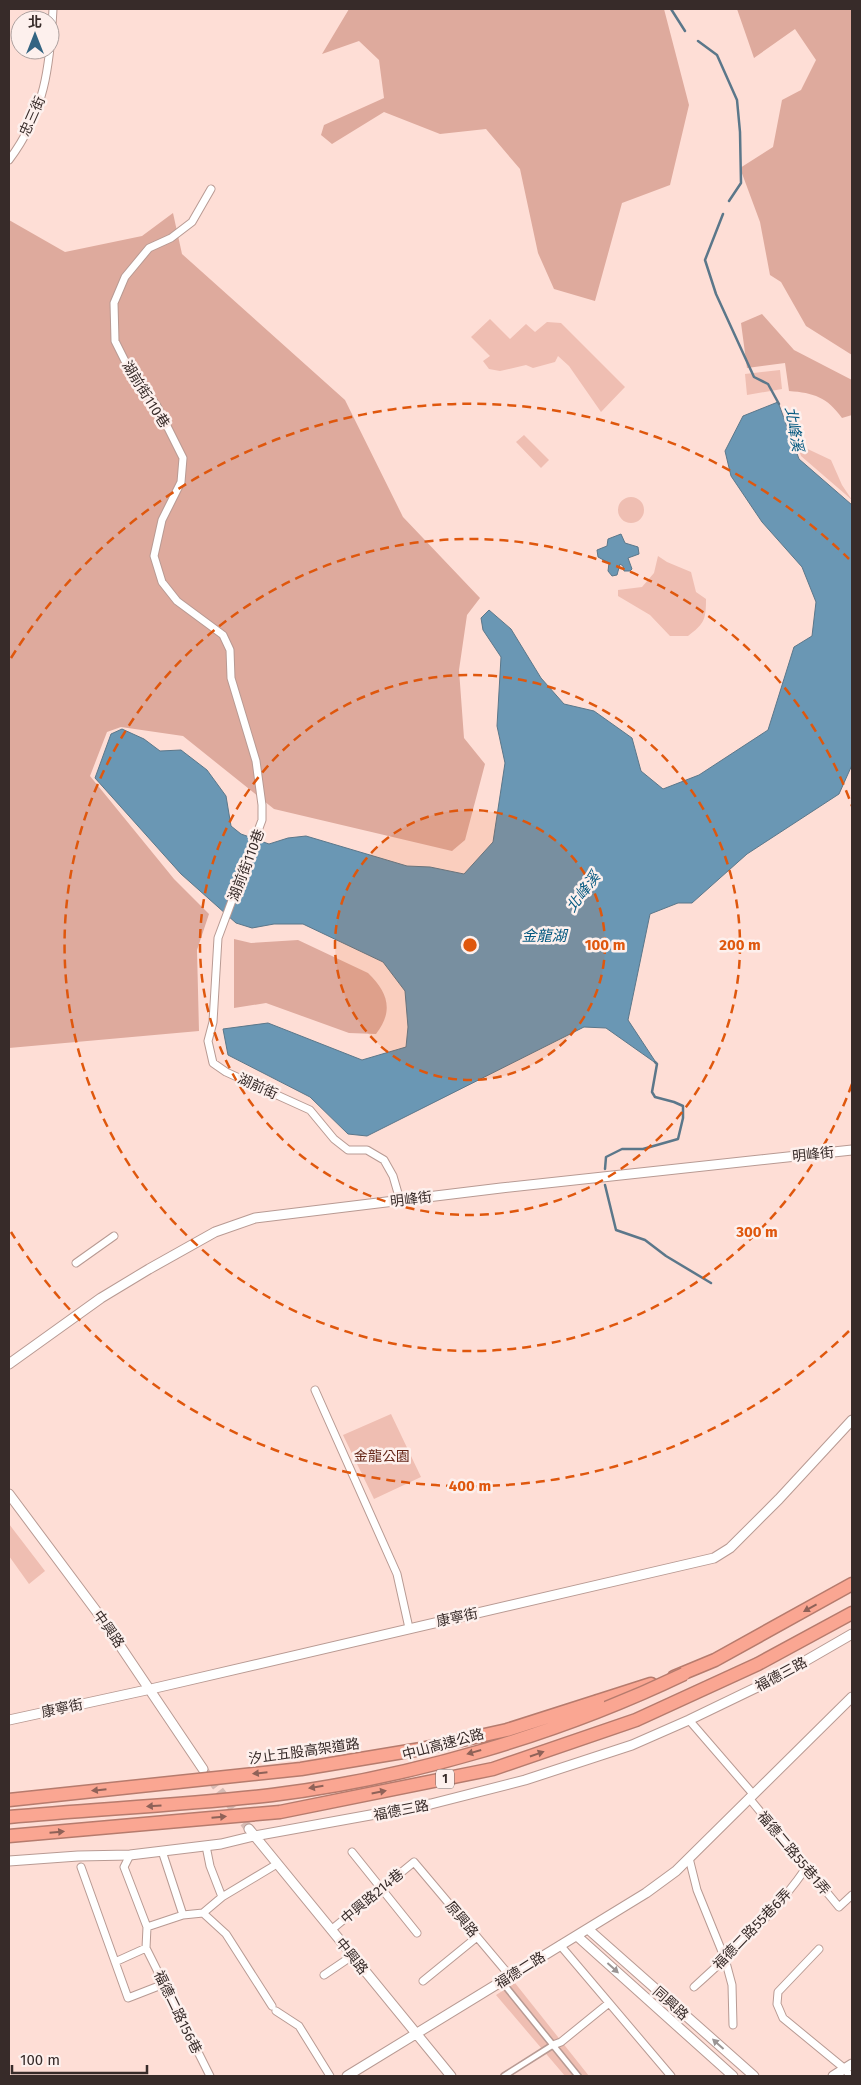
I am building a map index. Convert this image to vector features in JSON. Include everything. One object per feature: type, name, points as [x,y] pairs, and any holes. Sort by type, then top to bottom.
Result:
[{"type":"highway","name":"中山高速公路","points":[[9,1817],[256,1796],[363,1780],[417,1768],[540,1731],[607,1708],[741,1646],[852,1584]]},
{"type":"highway","name":"1","points":[[9,1836],[280,1812],[493,1769],[636,1720],[758,1664],[852,1613]]},
{"type":"highway","name":"汐止五股高架道路","points":[[9,1800],[301,1769],[421,1749],[507,1730],[684,1674]]},
{"type":"street","name":"忠三街","points":[[9,160],[39,108],[50,60],[53,9]]},
{"type":"street","name":"湖前街110巷","points":[[211,189],[192,222],[171,238],[149,248],[125,277],[114,303],[115,341],[128,367],[157,406],[183,458],[181,482],[162,520],[154,556],[162,582],[177,601],[223,634],[230,650],[231,678],[256,761],[262,805],[259,834],[224,921]]},
{"type":"street","name":"湖前街","points":[[224,921],[218,938],[213,1022],[208,1041],[213,1063],[226,1072],[310,1110],[334,1139],[348,1150],[367,1150],[384,1160],[393,1176],[400,1200]]},
{"type":"street","name":"明峰街","points":[[9,1364],[101,1298],[215,1232],[255,1218],[852,1150]]},
{"type":"street","points":[[76,1264],[114,1236]]},
{"type":"street","points":[[315,1390],[397,1574],[409,1628]]},
{"type":"street","name":"康寧街","points":[[9,1720],[151,1689],[409,1628],[584,1590],[714,1558],[730,1548],[751,1527],[852,1420]]},
{"type":"street","name":"中興路","points":[[9,1494],[100,1616],[151,1689],[203,1769]]},
{"type":"street","name":"福德三路","points":[[9,1861],[78,1856],[130,1855],[206,1846],[252,1832],[431,1804],[525,1780],[632,1745],[689,1720],[774,1679],[852,1634]]},
{"type":"street","name":"福德二路","points":[[347,2076],[577,1936],[646,1893],[676,1871],[852,1697]]},
{"type":"street","name":"福德二路55巷1弄","points":[[689,1720],[839,1907],[852,1894]]},
{"type":"street","name":"中興路","points":[[252,1832],[451,2076]]},
{"type":"street","points":[[206,1846],[210,1866],[222,1897]]},
{"type":"street","points":[[162,1851],[183,1916]]},
{"type":"street","points":[[352,1852],[417,1933]]},
{"type":"street","points":[[115,1962],[146,1948],[147,1927],[124,1867],[130,1855]]},
{"type":"street","points":[[689,1858],[697,1890],[725,1959],[732,1985],[733,2024]]},
{"type":"street","name":"中興路214巷","points":[[331,1930],[414,1862]]},
{"type":"street","name":"原興路","points":[[414,1862],[510,1976]]},
{"type":"street","points":[[147,1927],[183,1916],[203,1913],[222,1897],[277,1864]]},
{"type":"street","points":[[81,1867],[128,1998],[164,1984]]},
{"type":"street","name":"福德二路55巷6弄","points":[[694,1987],[725,1959],[786,1896],[806,1868]]},
{"type":"street","points":[[203,1913],[226,1934],[274,2009],[299,2026],[330,2076]]},
{"type":"street","name":"同興路","points":[[588,1929],[754,2076]]},
{"type":"street","name":"同興路","points":[[577,1936],[733,2076]]},
{"type":"street","points":[[423,1981],[477,1937]]},
{"type":"street","points":[[560,1945],[668,2075]]},
{"type":"street","name":"福德二路156巷","points":[[146,1948],[210,2076]]},
{"type":"street","points":[[819,1949],[778,1992],[777,2004],[783,2018],[849,2070]]},
{"type":"street","points":[[324,1975],[352,1956]]},
{"type":"street","points":[[502,1982],[578,2076]]},
{"type":"street","points":[[504,2076],[553,2045],[561,2042],[609,2003]]},
{"type":"street","points":[[833,2076],[849,2070]]},
{"type":"green space","points":[[490,319],[510,339],[526,324],[535,332],[547,322],[561,323],[625,387],[601,412],[569,366],[558,356],[555,362],[533,368],[526,365],[500,371],[489,369],[483,361],[490,356],[471,337]]},
{"type":"green space","points":[[780,370],[782,389],[747,395],[745,374]]},
{"type":"green space","points":[[524,435],[549,460],[541,468],[516,442]]},
{"type":"green space","points":[[797,444],[831,460],[842,485],[852,500],[801,456]]},
{"type":"green space","points":[[631,497],[640,501],[644,510],[640,519],[631,523],[622,519],[618,510],[622,501]]},
{"type":"green space","points":[[658,556],[691,572],[696,592],[706,599],[705,617],[701,625],[688,636],[670,636],[650,615],[618,596],[618,590],[642,587],[654,573]]},
{"type":"green space","name":"金龍公園","points":[[391,1414],[421,1477],[374,1499],[343,1435]]},
{"type":"green space","points":[[9,1524],[45,1571],[29,1584],[9,1556]]},
{"type":"green space","points":[[515,1983],[589,2076],[565,2076],[496,1995]]},
{"type":"shaded area","points":[[349,9],[664,9],[689,105],[670,185],[622,203],[595,301],[554,289],[538,253],[520,169],[486,129],[440,134],[384,112],[332,144],[321,135],[324,125],[384,98],[379,60],[359,41],[322,54]]},
{"type":"shaded area","points":[[737,9],[852,9],[852,355],[806,326],[781,282],[770,275],[760,222],[740,168],[773,147],[782,100],[801,90],[816,60],[795,29],[754,58]]},
{"type":"shaded area","points":[[173,213],[182,254],[345,400],[403,517],[480,598],[467,615],[459,670],[464,738],[485,764],[465,840],[452,851],[274,809],[183,736],[121,727],[107,732],[90,776],[174,879],[209,914],[197,950],[199,1031],[9,1048],[9,220],[65,252],[142,236]]},
{"type":"shaded area","points":[[762,314],[794,350],[852,380],[852,415],[842,418],[831,405],[819,397],[789,391],[785,363],[747,368],[741,323]]},
{"type":"shaded area","points":[[234,939],[251,943],[298,940],[368,973],[380,987],[386,1002],[387,1010],[382,1026],[376,1034],[349,1033],[266,1003],[234,1008]]},
{"type":"water","name":"金龍湖","points":[[778,402],[799,459],[852,505],[852,765],[839,794],[747,854],[692,903],[678,903],[650,914],[628,1020],[657,1064],[606,1028],[584,1027],[367,1136],[348,1134],[310,1097],[228,1055],[223,1029],[268,1023],[362,1060],[406,1047],[408,1027],[405,991],[383,962],[303,924],[274,924],[252,928],[236,923],[181,874],[95,778],[111,734],[122,729],[144,739],[160,751],[181,750],[207,770],[226,796],[231,826],[241,834],[269,844],[288,838],[306,836],[407,866],[430,867],[464,874],[493,842],[505,763],[497,726],[501,657],[483,630],[481,618],[489,610],[511,629],[541,678],[564,704],[594,711],[632,738],[641,771],[663,789],[699,775],[768,730],[794,647],[812,636],[816,602],[802,567],[762,522],[731,476],[725,451],[743,416]]},
{"type":"water","points":[[621,534],[625,543],[638,547],[639,554],[628,558],[632,569],[630,571],[624,571],[623,566],[620,564],[617,575],[612,576],[608,571],[609,563],[598,557],[597,550],[607,546],[608,539]]},
{"type":"waterway","name":"北峰溪","points":[[671,9],[685,31]]},
{"type":"waterway","name":"北峰溪","points":[[698,41],[717,55],[737,100],[741,183],[729,201]]},
{"type":"waterway","name":"北峰溪","points":[[723,214],[705,260],[716,294],[754,377],[768,384],[779,404]]},
{"type":"waterway","name":"北峰溪","points":[[605,1169],[606,1157],[622,1149],[643,1149],[678,1139],[683,1118],[683,1106],[655,1097],[652,1092],[657,1064],[655,1062]]},
{"type":"waterway","name":"北峰溪","points":[[605,1185],[616,1230],[645,1240],[666,1256],[711,1283]]},
{"type":"tunnel","points":[[203,1769],[249,1829]]}]
